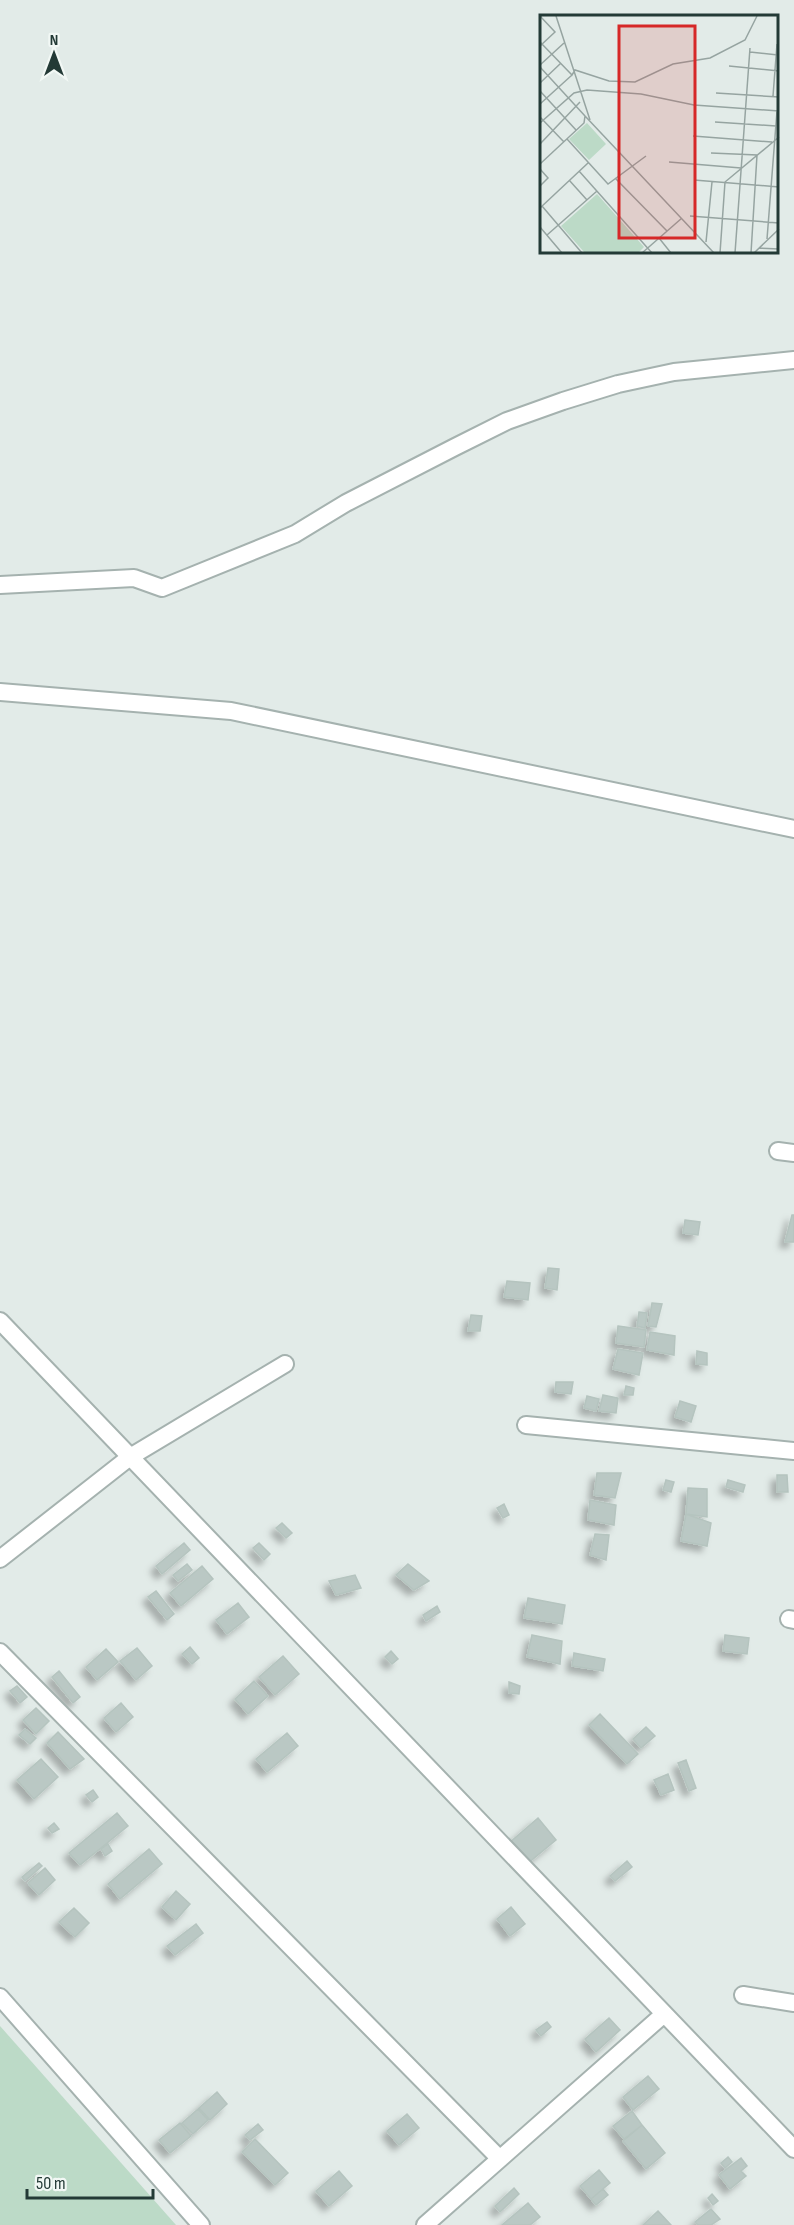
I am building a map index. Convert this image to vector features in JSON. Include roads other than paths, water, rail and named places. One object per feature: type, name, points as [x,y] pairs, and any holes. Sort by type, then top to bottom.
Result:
[{"type":"street","points":[[0,585],[134,578],[162,588],[296,534],[346,503],[507,421],[618,384],[674,372],[794,360]]},
{"type":"street","points":[[0,692],[231,711],[794,829]]},
{"type":"street","points":[[0,1321],[794,2149]]},
{"type":"street","points":[[0,1559],[130,1457],[285,1364]]},
{"type":"street","points":[[526,1425],[794,1451]]},
{"type":"street","points":[[0,1652],[500,2159]]},
{"type":"street","points":[[743,1995],[794,2003]]},
{"type":"street","points":[[0,1997],[201,2225]]},
{"type":"street","points":[[424,2225],[664,2014]]}]
